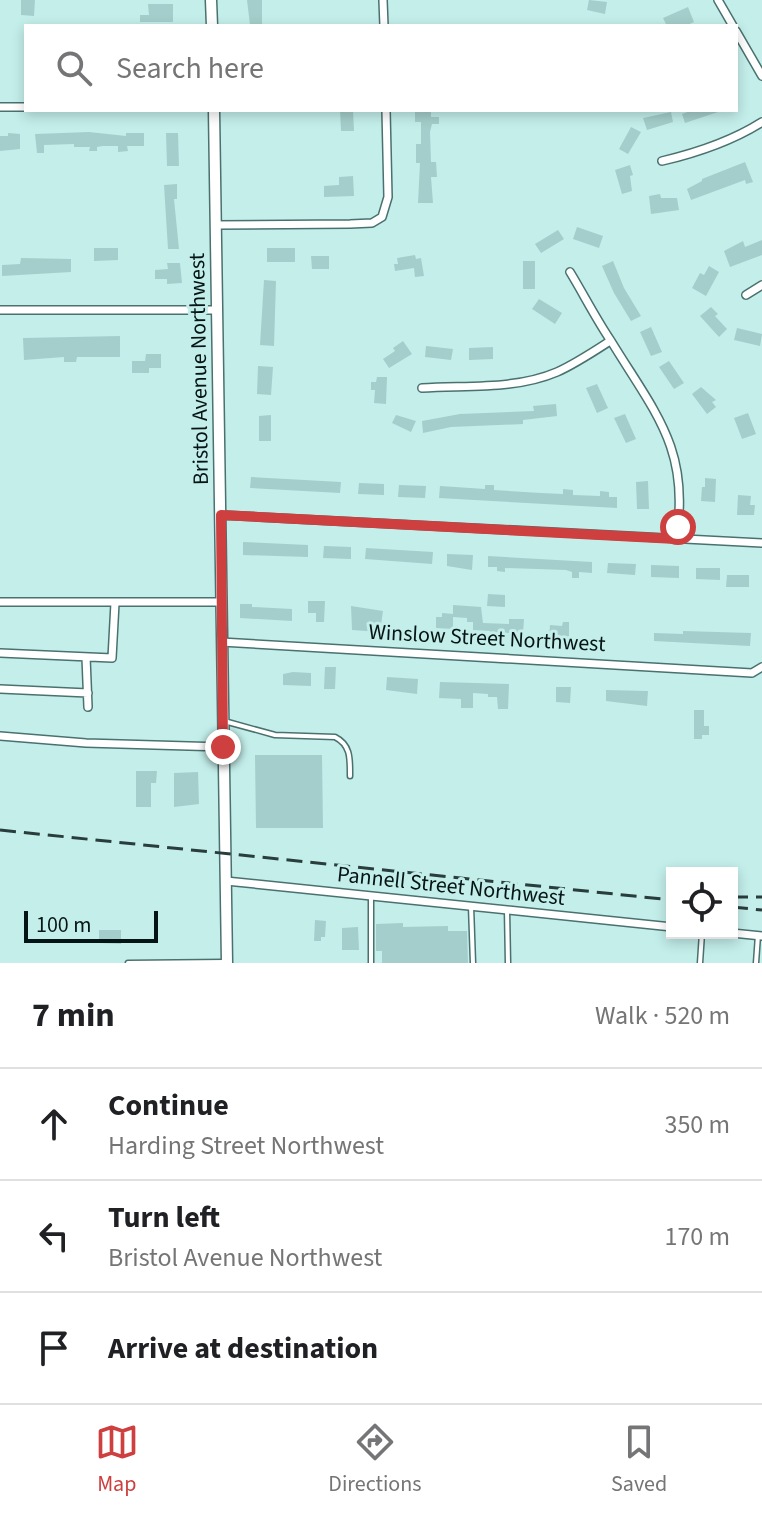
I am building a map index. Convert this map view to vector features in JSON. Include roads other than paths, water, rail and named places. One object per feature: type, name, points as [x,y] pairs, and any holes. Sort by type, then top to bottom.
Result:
[{"type":"street","points":[[211,0],[212,24]]},
{"type":"street","points":[[383,0],[384,24]]},
{"type":"street","points":[[718,0],[732,24]]},
{"type":"street","points":[[738,34],[762,76]]},
{"type":"street","points":[[0,107],[24,107]]},
{"type":"street","name":"Bristol Avenue Northwest","points":[[214,112],[227,963]]},
{"type":"street","points":[[216,225],[372,223],[382,217],[388,197],[386,112]]},
{"type":"street","points":[[662,161],[697,152],[747,132],[762,122]]},
{"type":"street","points":[[570,272],[669,436],[680,484],[681,510],[676,539]]},
{"type":"street","points":[[746,295],[762,285]]},
{"type":"street","points":[[0,310],[218,310]]},
{"type":"street","points":[[422,388],[512,384],[536,379],[571,365],[610,341]]},
{"type":"street","points":[[221,515],[762,543]]},
{"type":"street","points":[[0,602],[220,602]]},
{"type":"street","points":[[0,653],[112,658],[115,603]]},
{"type":"street","name":"Winslow Street Northwest","points":[[221,642],[752,673],[762,667]]},
{"type":"street","points":[[86,657],[88,707]]},
{"type":"street","points":[[0,689],[88,693]]},
{"type":"street","points":[[0,736],[86,743],[223,747]]},
{"type":"street","name":"Pannell Street Northwest","points":[[226,881],[666,926]]},
{"type":"street","points":[[738,934],[760,936]]},
{"type":"lane","points":[[222,720],[275,735],[335,737],[344,741],[349,751],[350,776]]},
{"type":"lane","points":[[371,896],[371,963]]},
{"type":"lane","points":[[471,906],[473,963]]},
{"type":"lane","points":[[507,910],[508,963]]},
{"type":"lane","points":[[756,963],[760,936]]},
{"type":"lane","points":[[700,963],[702,939]]},
{"type":"lane","points":[[128,963],[227,963]]},
{"type":"railway","points":[[0,830],[666,899]]},
{"type":"railway","points":[[738,897],[762,897]]},
{"type":"railway","points":[[738,908],[762,910]]}]
